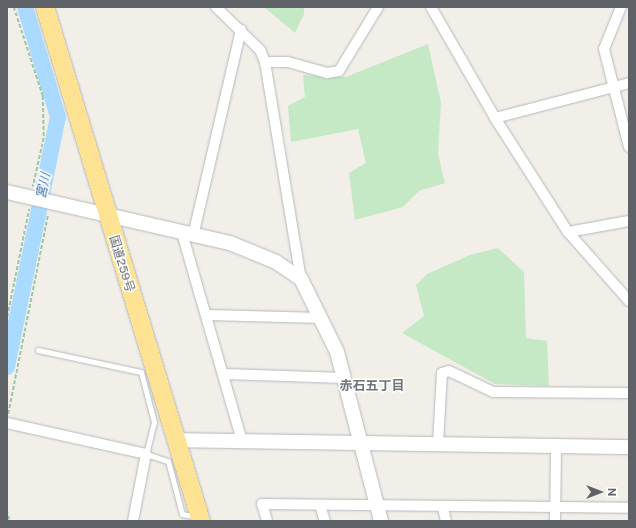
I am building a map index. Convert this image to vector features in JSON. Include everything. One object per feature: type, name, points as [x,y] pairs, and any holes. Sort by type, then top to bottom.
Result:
[{"type":"highway","name":"国道259号","points":[[45,7],[107,216],[200,519]]},
{"type":"street","points":[[216,7],[241,30],[265,62],[301,279],[322,318],[344,378],[363,444],[381,521]]},
{"type":"street","points":[[265,62],[288,62],[327,73],[339,71],[378,7]]},
{"type":"street","points":[[431,7],[495,118],[568,232],[629,301]]},
{"type":"street","points":[[621,7],[604,49],[629,147]]},
{"type":"street","points":[[241,30],[188,234],[242,441]]},
{"type":"street","points":[[495,118],[629,83]]},
{"type":"street","points":[[7,192],[252,250],[301,279]]},
{"type":"street","points":[[568,232],[629,221]]},
{"type":"street","points":[[208,315],[322,318]]},
{"type":"street","points":[[438,444],[439,377],[442,372],[449,371],[493,392],[629,393]]},
{"type":"street","points":[[225,374],[344,378]]},
{"type":"street","points":[[7,422],[146,454],[133,521]]},
{"type":"street","points":[[175,440],[363,444],[629,446]]},
{"type":"street","points":[[555,521],[556,446]]},
{"type":"street","points":[[267,521],[262,504],[377,505],[443,508],[629,508]]},
{"type":"street","points":[[320,505],[325,521]]},
{"type":"street","points":[[443,508],[446,521]]},
{"type":"lane","points":[[38,350],[141,372],[154,422],[146,454],[168,461],[182,514],[200,519]]},
{"type":"path","points":[[7,422],[41,199],[44,138],[43,96],[14,7]]},
{"type":"path","points":[[7,317],[41,199]]},
{"type":"path","points":[[7,510],[10,521]]},
{"type":"green space","points":[[264,7],[304,7],[304,14],[295,33]]},
{"type":"green space","points":[[428,44],[441,103],[438,154],[445,183],[419,191],[403,207],[355,220],[349,173],[366,163],[358,129],[291,142],[288,106],[305,97],[303,75],[346,77]]},
{"type":"green space","points":[[498,248],[524,272],[526,338],[547,341],[549,386],[495,384],[402,333],[424,316],[416,285],[427,274],[470,255]]},
{"type":"waterway","name":"宮川","points":[[7,367],[58,117],[25,7]]},
{"type":"district","name":"赤石五丁目","points":[[372,386]]}]
